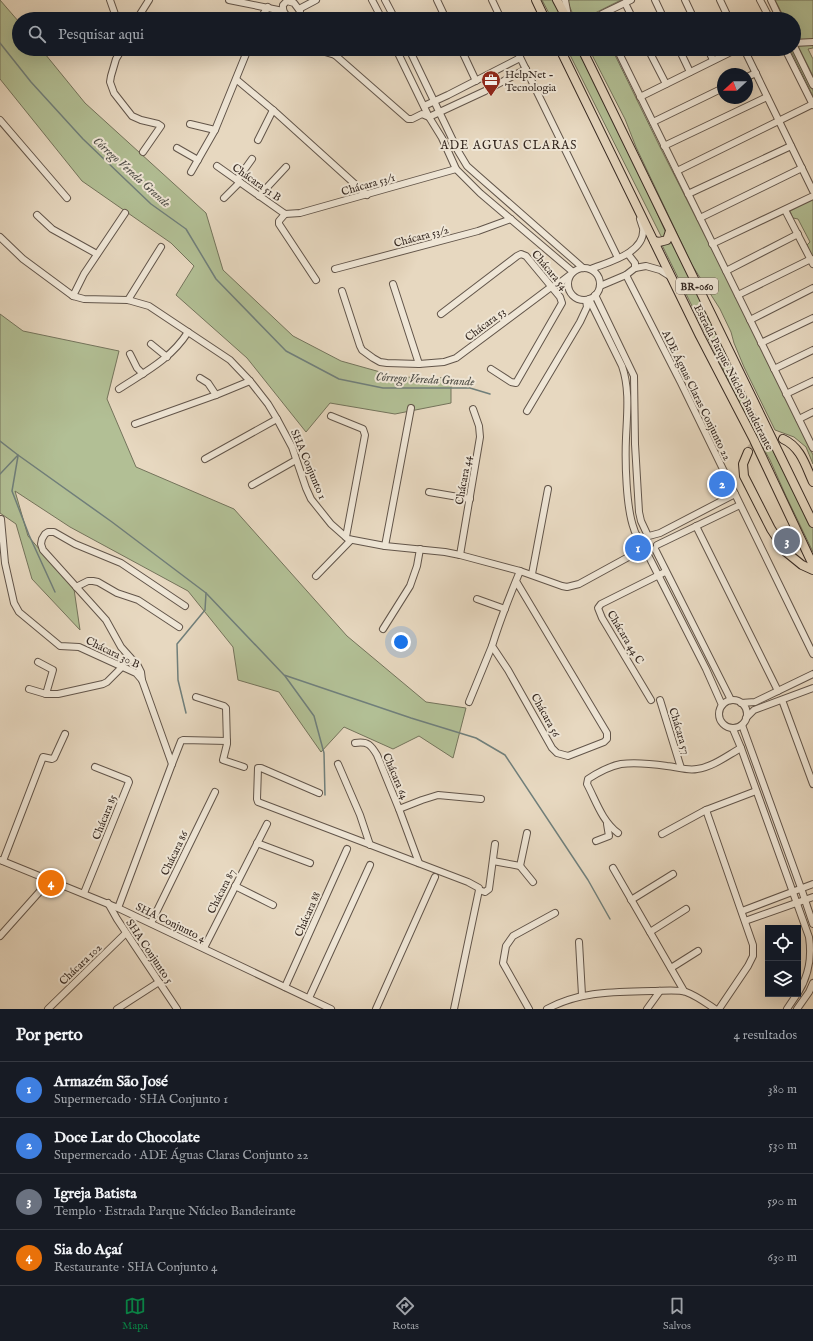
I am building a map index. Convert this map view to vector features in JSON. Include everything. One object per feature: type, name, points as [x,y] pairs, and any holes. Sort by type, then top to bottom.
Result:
[{"type":"highway","points":[[530,0],[541,12]]},
{"type":"highway","points":[[536,0],[542,12]]},
{"type":"highway","points":[[557,0],[564,12]]},
{"type":"highway","name":"Estrada Parque Núcleo Bandeirante","points":[[563,56],[700,336],[754,440],[813,565]]},
{"type":"highway","name":"Estrada Parque Núcleo Bandeirante","points":[[585,56],[813,523]]},
{"type":"highway","points":[[654,241],[659,242],[667,240],[670,230]]},
{"type":"highway","points":[[784,439],[798,450],[813,482]]},
{"type":"highway","points":[[748,452],[743,464],[744,476],[771,529],[786,552],[802,565],[813,570]]},
{"type":"street","points":[[110,0],[114,12]]},
{"type":"street","points":[[141,12],[149,0]]},
{"type":"street","points":[[228,0],[283,10],[282,7],[288,1],[297,6],[299,12]]},
{"type":"street","points":[[302,12],[316,0]]},
{"type":"street","points":[[372,0],[378,12]]},
{"type":"street","points":[[385,0],[391,12]]},
{"type":"street","points":[[437,0],[443,12]]},
{"type":"street","points":[[492,0],[498,12]]},
{"type":"street","points":[[565,0],[567,12]]},
{"type":"street","points":[[655,0],[661,12]]},
{"type":"street","points":[[685,0],[691,12]]},
{"type":"street","points":[[720,0],[726,12]]},
{"type":"street","points":[[760,0],[767,12]]},
{"type":"street","points":[[606,12],[628,1],[631,12]]},
{"type":"street","points":[[765,8],[766,4],[771,1],[776,12]]},
{"type":"street","points":[[265,12],[268,7]]},
{"type":"street","points":[[801,44],[813,42]]},
{"type":"street","points":[[119,56],[110,82],[114,93],[132,116],[137,119],[161,126],[143,152]]},
{"type":"street","points":[[191,172],[215,130],[237,80],[246,56]]},
{"type":"street","points":[[338,56],[405,118],[412,119],[422,114],[430,117],[485,91],[516,73],[526,69]]},
{"type":"street","points":[[400,56],[424,106],[442,138],[456,169],[480,193],[546,247],[572,273]]},
{"type":"street","points":[[413,56],[458,151],[467,166],[583,268],[591,270],[596,274],[599,279],[600,286],[595,295],[588,299],[577,298],[570,291],[568,286],[572,273],[583,268]]},
{"type":"street","points":[[464,56],[476,81]]},
{"type":"street","points":[[620,56],[812,445]]},
{"type":"street","points":[[652,56],[666,84]]},
{"type":"street","points":[[682,56],[690,72]]},
{"type":"street","points":[[711,56],[713,60]]},
{"type":"street","points":[[640,97],[721,56]]},
{"type":"street","points":[[748,56],[813,191]]},
{"type":"street","points":[[677,171],[813,105],[788,56]]},
{"type":"street","points":[[800,56],[813,85]]},
{"type":"street","points":[[424,106],[520,58],[618,258]]},
{"type":"street","points":[[404,64],[408,62],[416,62]]},
{"type":"street","points":[[512,62],[516,73]]},
{"type":"street","points":[[237,80],[273,110],[367,195]]},
{"type":"street","points":[[652,122],[717,91]]},
{"type":"street","points":[[448,95],[446,101],[453,106]]},
{"type":"street","points":[[664,146],[767,97]]},
{"type":"street","points":[[422,114],[424,106]]},
{"type":"street","points":[[258,140],[273,110]]},
{"type":"street","points":[[0,120],[67,198]]},
{"type":"street","points":[[190,124],[215,130]]},
{"type":"street","points":[[688,194],[791,146]]},
{"type":"street","points":[[177,148],[198,160]]},
{"type":"street","points":[[450,155],[457,153],[458,151]]},
{"type":"street","points":[[224,198],[238,181],[252,159]]},
{"type":"street","name":"Chácara 51 B","points":[[217,166],[285,214]]},
{"type":"street","points":[[259,196],[286,166]]},
{"type":"street","points":[[700,218],[802,168]]},
{"type":"street","name":"Chácara 53/1","points":[[285,214],[300,213],[456,169]]},
{"type":"street","points":[[712,244],[813,196]]},
{"type":"street","points":[[591,270],[628,254],[639,243],[643,229],[633,197]]},
{"type":"street","points":[[738,295],[812,262],[785,210]]},
{"type":"street","points":[[72,296],[97,254],[126,213]]},
{"type":"street","points":[[285,214],[279,221],[279,224],[316,280]]},
{"type":"street","points":[[37,215],[52,229],[97,254]]},
{"type":"street","name":"Chácara 53/2","points":[[335,269],[478,231],[511,219]]},
{"type":"street","points":[[726,271],[798,234]]},
{"type":"street","name":"SHA Conjunto 1","points":[[1,241],[23,260],[72,296],[84,299],[128,300],[149,306],[230,360],[250,381],[268,404],[288,437],[311,499],[331,524],[349,538]]},
{"type":"street","points":[[128,300],[161,247]]},
{"type":"street","name":"Chácara 54","points":[[441,314],[521,254],[526,256],[554,286],[562,303],[516,383],[511,382],[490,369]]},
{"type":"street","points":[[628,254],[635,263],[635,268]]},
{"type":"street","points":[[600,286],[626,275],[635,268],[646,266],[660,270],[672,277]]},
{"type":"street","name":"Chácara 53","points":[[342,291],[360,346],[366,353],[380,362],[419,364],[444,362],[456,358],[572,273]]},
{"type":"street","name":"ADE Águas Claras Conjunto 22","points":[[626,275],[681,383],[813,654]]},
{"type":"street","points":[[393,284],[419,364]]},
{"type":"street","points":[[554,286],[570,291]]},
{"type":"street","points":[[750,320],[813,288]]},
{"type":"street","points":[[595,295],[634,376],[635,444],[639,512],[641,522],[648,536],[656,540],[656,547],[665,572],[731,700]]},
{"type":"street","points":[[588,299],[626,376],[628,406],[626,443],[628,503],[634,532],[706,669],[722,705]]},
{"type":"street","points":[[527,411],[580,322],[587,307],[588,299]]},
{"type":"street","points":[[761,343],[813,318]]},
{"type":"street","points":[[119,389],[168,357],[181,343],[188,332]]},
{"type":"street","points":[[151,344],[168,357]]},
{"type":"street","points":[[774,369],[813,350]]},
{"type":"street","points":[[130,354],[137,368],[143,374]]},
{"type":"street","points":[[626,376],[634,376]]},
{"type":"street","points":[[200,378],[208,383],[216,395]]},
{"type":"street","points":[[135,424],[216,395],[250,381]]},
{"type":"street","points":[[786,394],[813,381]]},
{"type":"street","points":[[385,546],[411,408]]},
{"type":"street","name":"Chácara 44","points":[[460,555],[480,432],[473,409]]},
{"type":"street","points":[[799,419],[813,412]]},
{"type":"street","points":[[316,576],[349,538],[365,433],[363,430],[331,416]]},
{"type":"street","points":[[205,459],[277,419]]},
{"type":"street","points":[[252,485],[296,460]]},
{"type":"street","points":[[532,574],[548,489]]},
{"type":"street","points":[[429,492],[470,499]]},
{"type":"street","points":[[643,547],[643,538],[660,533],[735,494]]},
{"type":"street","points":[[723,500],[730,504],[730,508],[727,511]]},
{"type":"street","points":[[643,547],[650,552],[664,542],[740,505]]},
{"type":"street","name":"Chácara 30 B","points":[[1,519],[5,563],[14,603],[19,612],[60,646],[79,646],[136,673],[142,680],[172,764]]},
{"type":"street","points":[[696,526],[778,691]]},
{"type":"street","points":[[142,680],[141,672],[138,666],[121,647],[108,624],[43,550],[41,544],[42,539],[48,532],[54,532],[75,544],[113,559],[185,606]]},
{"type":"street","points":[[660,533],[664,542]]},
{"type":"street","points":[[349,538],[385,546],[460,555],[532,574],[567,587],[579,584],[643,547]]},
{"type":"street","points":[[383,629],[410,586],[417,566],[420,549]]},
{"type":"street","points":[[469,702],[520,571]]},
{"type":"street","name":"Chácara 44 C","points":[[651,700],[602,618],[598,608],[601,604],[665,572]]},
{"type":"street","points":[[76,587],[88,581],[98,582],[117,593],[138,600],[178,627]]},
{"type":"street","name":"Chácara 56","points":[[492,646],[508,670],[552,748],[557,753],[568,756],[606,740],[607,733],[516,581]]},
{"type":"street","points":[[667,594],[674,590]]},
{"type":"street","points":[[477,599],[505,609]]},
{"type":"street","points":[[38,662],[53,670],[46,694]]},
{"type":"street","points":[[29,689],[46,694],[58,694],[104,684],[123,666]]},
{"type":"street","points":[[706,669],[714,666]]},
{"type":"street","points":[[741,703],[754,702],[813,674]]},
{"type":"street","points":[[746,718],[746,710],[741,703],[735,700],[731,700],[722,705],[718,713],[724,726],[733,729],[742,725],[746,718],[754,710],[813,688]]},
{"type":"street","points":[[196,697],[226,708],[227,741],[223,760],[244,767]]},
{"type":"street","name":"Chácara 57","points":[[660,700],[681,768]]},
{"type":"street","points":[[782,700],[813,784]]},
{"type":"street","points":[[742,725],[813,924]]},
{"type":"street","points":[[733,729],[794,891],[809,937],[811,955],[806,978],[801,987]]},
{"type":"street","points":[[1,860],[43,757],[53,759],[65,734]]},
{"type":"street","points":[[118,908],[182,740],[227,741]]},
{"type":"street","name":"Chácara 64","points":[[355,743],[363,741],[373,747],[399,809],[419,863]]},
{"type":"street","points":[[596,841],[609,836],[606,823],[587,784],[588,779],[616,765],[622,764],[644,764],[693,770],[704,768],[741,748]]},
{"type":"street","points":[[338,764],[360,815],[370,845]]},
{"type":"street","name":"Chácara 85","points":[[84,893],[129,782],[128,780],[95,767]]},
{"type":"street","points":[[319,793],[258,768],[257,799],[259,802],[468,882],[478,887],[479,890],[485,892],[489,889],[495,844]]},
{"type":"street","points":[[662,834],[706,810],[756,791]]},
{"type":"street","name":"Chácara 86","points":[[151,924],[215,792]]},
{"type":"street","points":[[399,809],[438,795],[481,799]]},
{"type":"street","points":[[706,810],[745,910],[753,945],[753,956],[748,966],[719,1009]]},
{"type":"street","points":[[606,823],[618,832]]},
{"type":"street","name":"Chácara 87","points":[[204,948],[267,824]]},
{"type":"street","points":[[520,866],[527,833]]},
{"type":"street","points":[[257,843],[310,863]]},
{"type":"street","name":"Chácara 88","points":[[285,987],[347,849]]},
{"type":"street","name":"SHA Conjunto 4","points":[[1,860],[126,911],[331,1009]]},
{"type":"street","points":[[493,861],[520,866],[533,882]]},
{"type":"street","points":[[309,998],[370,865]]},
{"type":"street","points":[[612,868],[684,991]]},
{"type":"street","points":[[631,900],[673,874]]},
{"type":"street","points":[[376,1009],[435,877]]},
{"type":"street","points":[[0,936],[50,880]]},
{"type":"street","points":[[745,910],[813,884]]},
{"type":"street","points":[[235,886],[273,905]]},
{"type":"street","points":[[454,1009],[479,890]]},
{"type":"street","points":[[782,896],[786,907]]},
{"type":"street","points":[[748,920],[813,897]]},
{"type":"street","name":"SHA Conjunto 5","points":[[108,903],[177,1009]]},
{"type":"street","points":[[650,932],[686,909]]},
{"type":"street","points":[[117,919],[120,914],[126,911]]},
{"type":"street","points":[[529,1009],[503,963],[506,946],[513,936],[555,913]]},
{"type":"street","name":"Chácara 102","points":[[48,1009],[126,932]]},
{"type":"street","points":[[579,942],[582,995]]},
{"type":"street","points":[[671,968],[698,951]]},
{"type":"street","points":[[117,1009],[159,982]]},
{"type":"street","points":[[798,1009],[813,983]]},
{"type":"street","points":[[647,1009],[660,991]]},
{"type":"street","points":[[547,1009],[582,995],[604,992],[660,991],[684,991],[715,1009]]},
{"type":"street","points":[[787,1009],[795,997]]},
{"type":"green space","points":[[0,0],[12,14],[12,56],[47,56],[85,103],[206,213],[223,270],[293,336],[341,361],[398,377],[451,378],[451,403],[395,414],[330,403],[306,432],[247,358],[176,295],[194,266],[171,243],[82,181],[0,79]]},
{"type":"green space","points":[[542,0],[554,0],[560,12],[548,12]]},
{"type":"green space","points":[[569,0],[621,0],[597,12],[572,12],[568,3]]},
{"type":"green space","points":[[775,0],[813,0],[813,48],[808,49],[813,59],[813,76],[801,52],[801,12],[781,12]]},
{"type":"green space","points":[[571,56],[581,56],[637,169],[666,233],[665,237],[662,238]]},
{"type":"green space","points":[[593,56],[615,56],[813,455],[813,464],[806,447],[794,437],[775,430],[744,367],[731,332],[720,309],[692,265],[636,147],[625,119]]},
{"type":"green space","points":[[793,56],[796,56],[813,91],[813,96]]},
{"type":"green space","points":[[813,199],[813,259],[807,245],[810,242],[798,219],[793,218],[790,211]]},
{"type":"green space","points":[[671,240],[782,469],[813,527],[813,552],[770,460],[753,430],[662,245],[667,244]]},
{"type":"green space","points":[[0,314],[23,331],[119,351],[107,399],[136,467],[234,509],[347,636],[426,702],[466,708],[453,758],[419,736],[393,749],[344,727],[321,752],[279,692],[238,680],[233,647],[188,591],[70,527],[15,491],[28,536],[74,589],[80,630],[32,579],[16,524],[0,513]]},
{"type":"waterway","name":"Córrego Vereda Grande","points":[[0,43],[31,82],[83,139],[151,204],[186,229],[216,279],[286,351],[339,379],[383,388],[470,388],[490,394]]},
{"type":"waterway","points":[[0,441],[112,522],[206,593],[284,675],[411,718],[476,738],[505,755],[588,880],[610,919]]},
{"type":"waterway","points":[[0,474],[18,455]]},
{"type":"waterway","points":[[18,456],[12,491],[29,535],[55,592]]},
{"type":"waterway","points":[[186,713],[178,680],[177,644],[205,610],[206,593]]},
{"type":"waterway","points":[[285,676],[314,716],[324,753],[325,795]]},
{"type":"tunnel","points":[[748,452],[755,444],[763,440],[773,438],[783,439]]},
{"type":"place","name":"HelpNet - Tecnologia","points":[[491,97]]},
{"type":"place","name":"Doce Lar do Chocolate","points":[[722,484]]},
{"type":"place","name":"Igreja Batista","points":[[787,541]]},
{"type":"place","name":"Armazém São José","points":[[638,548]]},
{"type":"place","name":"Sia do Açaí","points":[[51,883]]},
{"type":"district","name":"ADE AGUAS CLARAS","points":[[509,145]]}]
